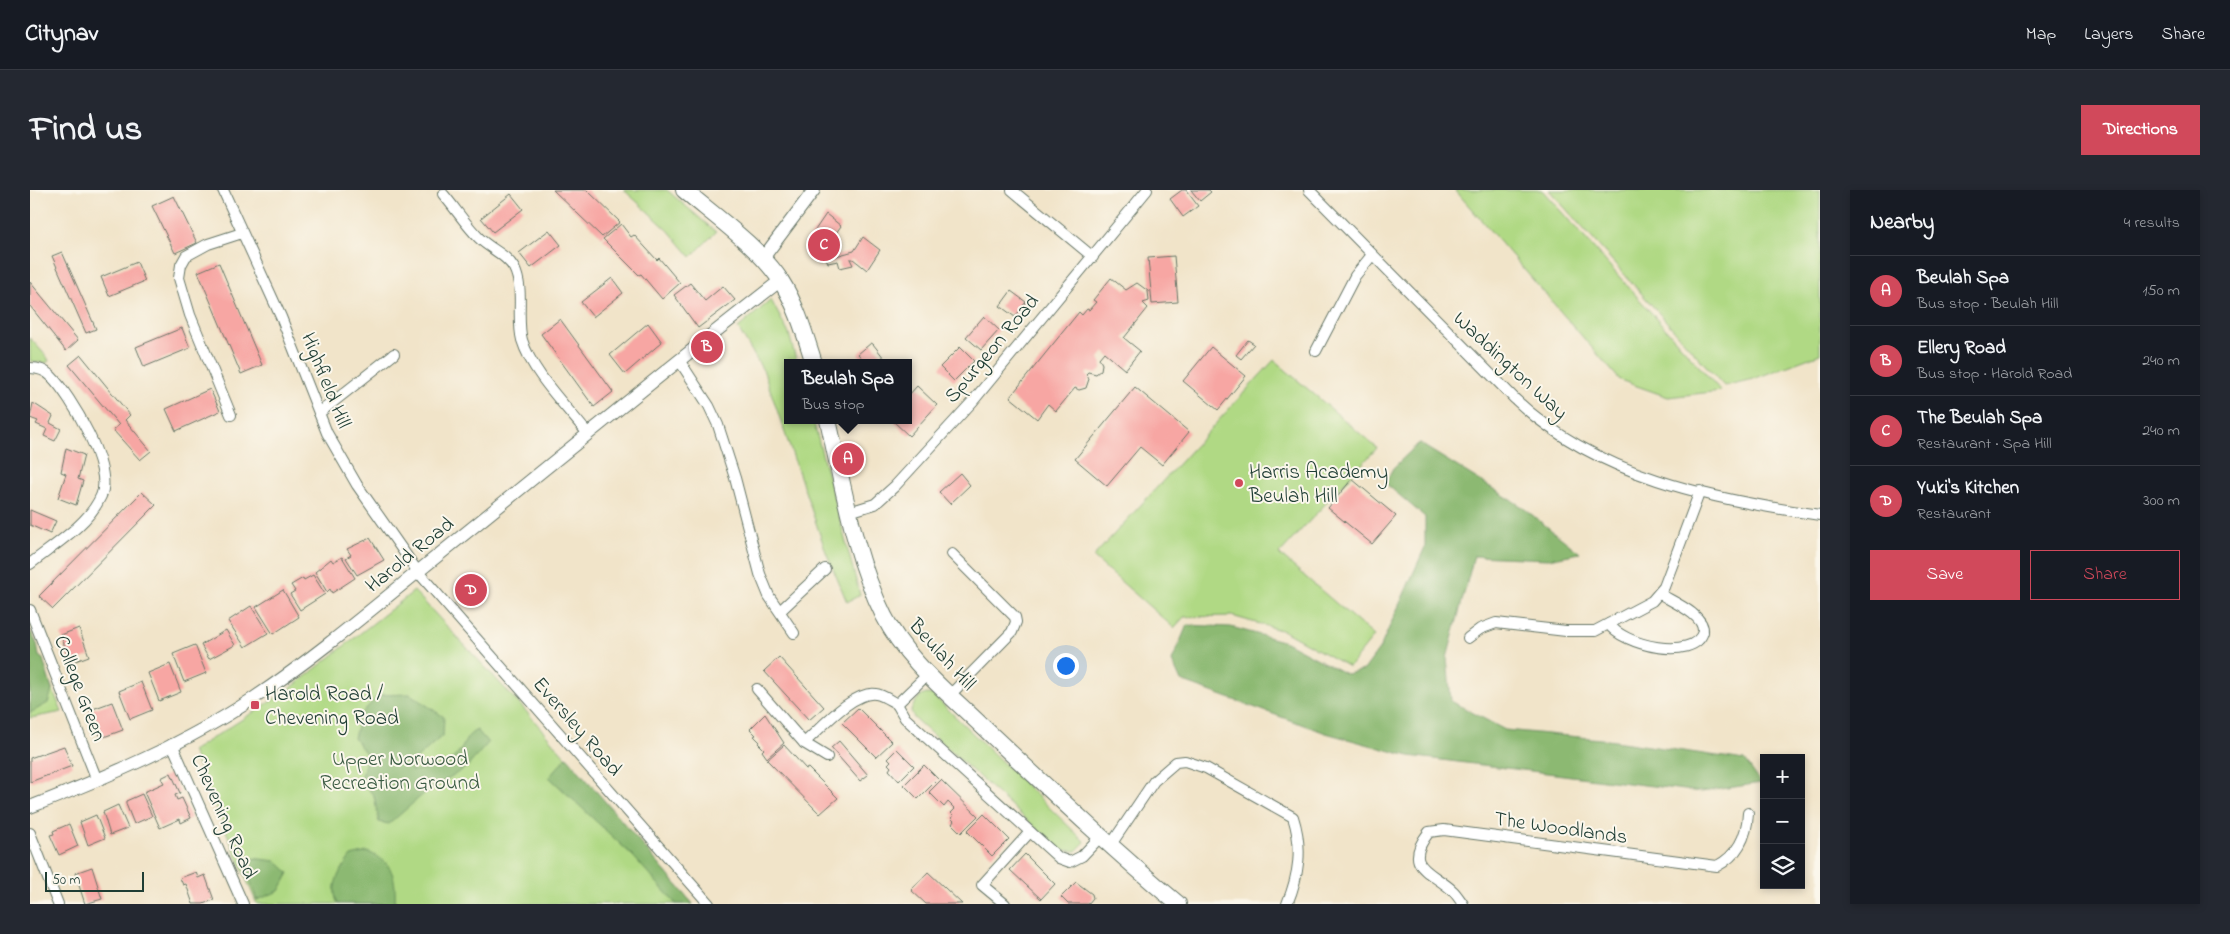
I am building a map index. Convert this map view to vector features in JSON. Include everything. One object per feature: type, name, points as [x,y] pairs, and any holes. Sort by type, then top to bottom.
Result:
[{"type":"main road","points":[[684,190],[763,258],[781,280],[797,313],[813,359]]},
{"type":"main road","name":"Beulah Hill","points":[[829,424],[849,512],[865,567],[884,616],[912,657],[1105,841],[1178,904]]},
{"type":"street","name":"Highfield Hill","points":[[223,190],[281,316],[335,450],[418,572]]},
{"type":"street","points":[[763,258],[814,190]]},
{"type":"street","points":[[1012,190],[1093,257]]},
{"type":"street","name":"Spurgeon Road","points":[[849,512],[874,504],[895,486],[973,401],[1146,190]]},
{"type":"street","name":"Waddington Way","points":[[1309,190],[1515,399],[1558,434],[1578,447],[1620,467],[1700,490],[1820,515]]},
{"type":"street","points":[[443,194],[480,238],[504,256],[514,269],[519,290],[518,316],[522,340],[531,361],[588,434]]},
{"type":"street","points":[[231,414],[190,315],[179,278],[181,265],[186,256],[208,244],[242,233]]},
{"type":"street","points":[[1316,351],[1355,276],[1372,255]]},
{"type":"street","name":"Harold Road","points":[[30,808],[96,780],[203,729],[254,698],[418,572],[679,360],[781,280]]},
{"type":"street","points":[[319,413],[394,354]]},
{"type":"street","points":[[679,360],[709,406],[718,425],[735,478],[760,574],[769,596],[794,634]]},
{"type":"street","points":[[30,368],[46,372],[63,392],[96,451],[105,482],[102,494],[92,512],[30,564]]},
{"type":"street","points":[[1468,638],[1480,629],[1496,624],[1580,632],[1595,631],[1660,594],[1680,550],[1700,490]]},
{"type":"street","points":[[950,695],[1012,632],[1016,622],[1010,613],[952,554]]},
{"type":"street","points":[[780,611],[826,570]]},
{"type":"street","name":"Eversley Road","points":[[418,572],[709,904]]},
{"type":"street","points":[[1609,624],[1619,636],[1645,644],[1686,648],[1698,643],[1703,632],[1701,623],[1695,616],[1660,594]]},
{"type":"street","name":"College Green","points":[[30,610],[96,780]]},
{"type":"street","points":[[897,704],[928,674]]},
{"type":"street","points":[[757,689],[804,743],[827,757]]},
{"type":"street","points":[[804,743],[855,698],[865,694],[877,694],[897,704],[905,718],[1059,858],[1070,862],[1105,841],[1160,774],[1176,762],[1196,763],[1293,818],[1297,832],[1299,863],[1287,904]]},
{"type":"street","name":"Chevening Road","points":[[172,744],[243,904]]},
{"type":"street","name":"The Woodlands","points":[[1463,904],[1453,891],[1423,870],[1418,856],[1419,844],[1429,832],[1444,830],[1718,866],[1728,861],[1740,846],[1747,827],[1748,813]]},
{"type":"street","points":[[1005,904],[982,885],[1030,832]]},
{"type":"street","points":[[30,833],[58,904]]},
{"type":"green space","points":[[624,190],[667,190],[716,232],[691,257],[668,230]]},
{"type":"green space","points":[[1455,190],[1542,190],[1721,391],[1668,397],[1620,380]]},
{"type":"green space","points":[[1549,190],[1820,190],[1820,354],[1753,379],[1724,386]]},
{"type":"green space","points":[[771,300],[789,334],[796,359],[784,359],[784,424],[814,424],[860,595],[847,602],[826,552],[764,372],[738,328]]},
{"type":"green space","points":[[30,338],[49,361],[46,363],[30,361]]},
{"type":"green space","points":[[1274,360],[1377,448],[1279,554],[1374,636],[1349,667],[1284,631],[1232,616],[1184,617],[1174,628],[1093,557]]},
{"type":"green space","points":[[1419,443],[1521,506],[1580,553],[1548,559],[1474,556],[1447,658],[1451,701],[1505,730],[1601,739],[1745,760],[1760,783],[1701,792],[1409,756],[1326,733],[1181,681],[1172,661],[1187,625],[1231,627],[1286,642],[1346,674],[1364,670],[1380,648],[1425,547],[1425,517],[1385,483],[1393,468]]},
{"type":"green space","name":"Upper Norwood Recreation Ground","points":[[414,591],[525,710],[693,904],[257,904],[192,751],[287,691]]},
{"type":"green space","points":[[30,630],[37,644],[39,656],[43,659],[52,690],[48,703],[30,713]]},
{"type":"green space","points":[[30,634],[62,712],[30,718]]},
{"type":"green space","points":[[410,694],[444,717],[443,735],[417,758],[411,771],[438,766],[450,760],[460,751],[468,736],[477,730],[488,743],[467,767],[427,791],[389,824],[379,822],[374,796],[361,780],[367,755],[354,738],[360,715],[379,695]]},
{"type":"green space","points":[[927,694],[933,695],[1085,842],[1076,851],[1060,850],[914,718],[911,711],[914,705],[919,698]]},
{"type":"green space","points":[[567,757],[693,904],[676,904],[633,856],[549,777]]},
{"type":"green space","points":[[367,852],[383,860],[392,872],[395,886],[395,904],[338,904],[335,891],[337,878],[351,856]]},
{"type":"green space","points":[[242,857],[276,861],[289,873],[279,891],[257,900]]},
{"type":"building","points":[[553,190],[587,190],[620,222],[602,237]]},
{"type":"building","points":[[1182,190],[1186,190],[1198,206],[1183,217],[1170,199]]},
{"type":"building","points":[[1191,190],[1209,190],[1211,192],[1200,201]]},
{"type":"building","points":[[511,194],[523,209],[493,232],[481,218]]},
{"type":"building","points":[[174,196],[197,243],[175,253],[152,206]]},
{"type":"building","points":[[826,214],[841,226],[831,240],[836,256],[854,251],[863,237],[880,250],[867,270],[853,259],[850,259],[853,265],[840,268],[838,261],[828,263],[826,258],[819,259],[811,236]]},
{"type":"building","points":[[621,224],[631,237],[634,235],[657,260],[659,258],[680,283],[662,299],[641,274],[639,275],[603,239]]},
{"type":"building","points":[[549,230],[561,245],[531,268],[519,253]]},
{"type":"building","points":[[62,252],[96,329],[86,333],[52,256]]},
{"type":"building","points":[[1174,256],[1178,302],[1152,304],[1148,258]]},
{"type":"building","points":[[137,262],[145,281],[109,296],[101,277]]},
{"type":"building","points":[[219,263],[262,365],[241,374],[198,272]]},
{"type":"building","points":[[612,278],[623,293],[593,317],[581,302]]},
{"type":"building","points":[[1111,278],[1126,290],[1137,283],[1148,291],[1149,301],[1143,303],[1148,308],[1124,338],[1140,351],[1125,370],[1104,352],[1099,358],[1102,364],[1101,370],[1096,374],[1088,372],[1086,374],[1089,379],[1086,388],[1079,390],[1075,388],[1056,411],[1048,404],[1037,419],[1010,397],[1079,312],[1082,315],[1096,302],[1093,300]]},
{"type":"building","points":[[30,282],[78,340],[66,351],[30,306]]},
{"type":"building","points":[[690,283],[705,301],[723,286],[735,300],[698,328],[674,295]]},
{"type":"building","points":[[1011,291],[1026,302],[1015,317],[1000,306]]},
{"type":"building","points":[[984,316],[999,330],[981,350],[966,337]]},
{"type":"building","points":[[560,319],[613,392],[594,407],[541,334]]},
{"type":"building","points":[[648,323],[662,342],[625,374],[610,355]]},
{"type":"building","points":[[182,328],[190,348],[144,367],[136,347]]},
{"type":"building","points":[[1248,340],[1254,344],[1241,359],[1236,355]]},
{"type":"building","points":[[871,343],[885,359],[862,359],[858,354]]},
{"type":"building","points":[[960,347],[974,361],[954,381],[940,367]]},
{"type":"building","points":[[1211,347],[1246,376],[1218,410],[1183,381]]},
{"type":"building","points":[[81,355],[130,415],[125,420],[151,451],[140,460],[113,430],[119,425],[69,365]]},
{"type":"building","points":[[917,386],[937,405],[909,436],[896,424],[912,424],[912,392]]},
{"type":"building","points":[[1135,387],[1189,432],[1162,465],[1140,447],[1107,486],[1075,459]]},
{"type":"building","points":[[210,389],[220,411],[176,431],[166,409]]},
{"type":"building","points":[[33,403],[53,416],[50,423],[61,429],[55,441],[44,436],[47,429],[36,424],[38,421],[30,418]]},
{"type":"building","points":[[66,448],[84,455],[78,479],[83,481],[76,505],[58,498],[66,474],[61,472]]},
{"type":"building","points":[[960,473],[970,485],[950,504],[939,492]]},
{"type":"building","points":[[1352,479],[1396,516],[1372,544],[1328,508]]},
{"type":"building","points":[[142,492],[156,505],[53,609],[39,596]]},
{"type":"building","points":[[30,510],[56,521],[50,534],[30,525]]},
{"type":"building","points":[[370,538],[384,560],[357,575],[346,558],[351,555],[347,549]]},
{"type":"building","points":[[342,557],[355,578],[332,593],[330,589],[327,592],[315,572],[331,559],[333,562]]},
{"type":"building","points":[[313,575],[325,594],[300,610],[290,594],[295,591],[291,585]]},
{"type":"building","points":[[283,590],[299,617],[273,634],[256,607]]},
{"type":"building","points":[[251,606],[268,633],[245,647],[228,621]]},
{"type":"building","points":[[79,628],[89,656],[70,663],[61,635]]},
{"type":"building","points":[[226,630],[235,645],[209,659],[201,645]]},
{"type":"building","points":[[195,645],[206,673],[184,682],[173,654]]},
{"type":"building","points":[[779,657],[824,707],[809,720],[764,671]]},
{"type":"building","points":[[170,664],[181,692],[159,701],[148,673]]},
{"type":"building","points":[[141,682],[152,710],[130,719],[119,691]]},
{"type":"building","points":[[112,702],[123,730],[101,738],[90,710]]},
{"type":"building","points":[[858,708],[892,742],[876,757],[842,723]]},
{"type":"building","points":[[765,714],[784,743],[767,758],[762,751],[764,749],[758,743],[760,742],[754,736],[756,735],[750,729]]},
{"type":"building","points":[[839,741],[868,775],[860,781],[831,748]]},
{"type":"building","points":[[784,745],[806,769],[808,768],[838,798],[820,814],[767,760]]},
{"type":"building","points":[[64,746],[72,766],[30,782],[30,758]]},
{"type":"building","points":[[897,749],[914,766],[899,781],[889,770],[891,767],[888,764],[891,761],[888,758]]},
{"type":"building","points":[[924,765],[938,779],[918,799],[904,785]]},
{"type":"building","points":[[171,773],[180,793],[175,795],[177,800],[182,798],[191,818],[181,823],[180,819],[160,828],[144,792],[164,783],[161,778]]},
{"type":"building","points":[[941,780],[978,816],[961,833],[952,824],[954,821],[951,818],[954,816],[951,813],[955,809],[948,802],[944,807],[929,792]]},
{"type":"building","points":[[142,794],[152,816],[134,824],[126,801]]},
{"type":"building","points":[[118,805],[128,828],[110,835],[103,812]]},
{"type":"building","points":[[984,814],[1009,839],[992,856],[967,831]]},
{"type":"building","points":[[96,815],[105,838],[88,845],[80,822]]},
{"type":"building","points":[[69,824],[78,846],[59,855],[50,835],[54,834],[53,831]]},
{"type":"building","points":[[1025,854],[1055,884],[1041,899],[1010,870]]},
{"type":"building","points":[[92,867],[102,899],[85,904],[75,873]]},
{"type":"building","points":[[196,872],[198,878],[205,875],[214,900],[203,904],[193,904],[186,884],[183,885],[180,878]]},
{"type":"building","points":[[928,872],[962,904],[926,904],[911,890]]},
{"type":"building","points":[[1076,882],[1092,894],[1093,898],[1088,904],[1068,904],[1061,897]]},
{"type":"place","name":"The Beulah Spa","points":[[824,245]]},
{"type":"place","name":"Ellery Road","points":[[707,347]]},
{"type":"place","name":"Beulah Spa","points":[[848,459]]},
{"type":"place","name":"Harris Academy Beulah Hill","points":[[1239,483]]},
{"type":"place","name":"Yuki's Kitchen","points":[[471,590]]},
{"type":"place","name":"Harold Road / Chevening Road","points":[[255,705]]}]
